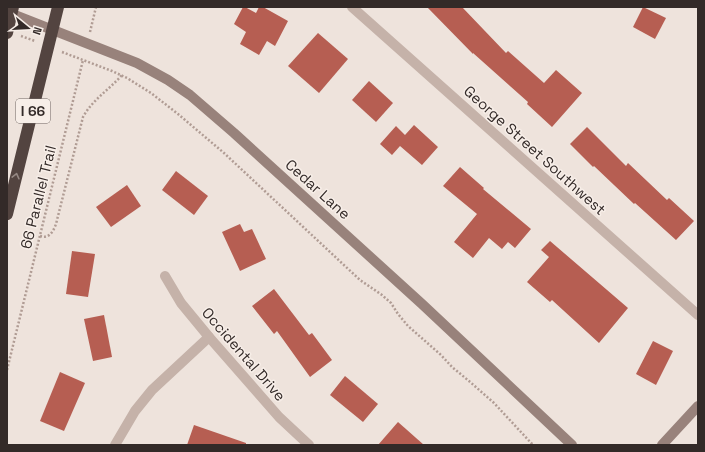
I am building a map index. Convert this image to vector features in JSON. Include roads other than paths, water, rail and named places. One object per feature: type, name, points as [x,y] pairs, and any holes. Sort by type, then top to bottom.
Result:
[{"type":"highway","points":[[7,33],[13,7]]},
{"type":"highway","name":"I 66","points":[[7,214],[58,7]]},
{"type":"main road","name":"Cedar Lane","points":[[7,12],[137,62],[190,95],[422,304],[572,445]]},
{"type":"main road","points":[[662,445],[698,406]]},
{"type":"street","name":"George Street Southwest","points":[[352,7],[698,315]]},
{"type":"street","name":"Occidental Drive","points":[[165,276],[181,303],[209,337],[279,417],[309,445]]},
{"type":"street","points":[[115,445],[134,410],[152,390],[209,337]]}]
